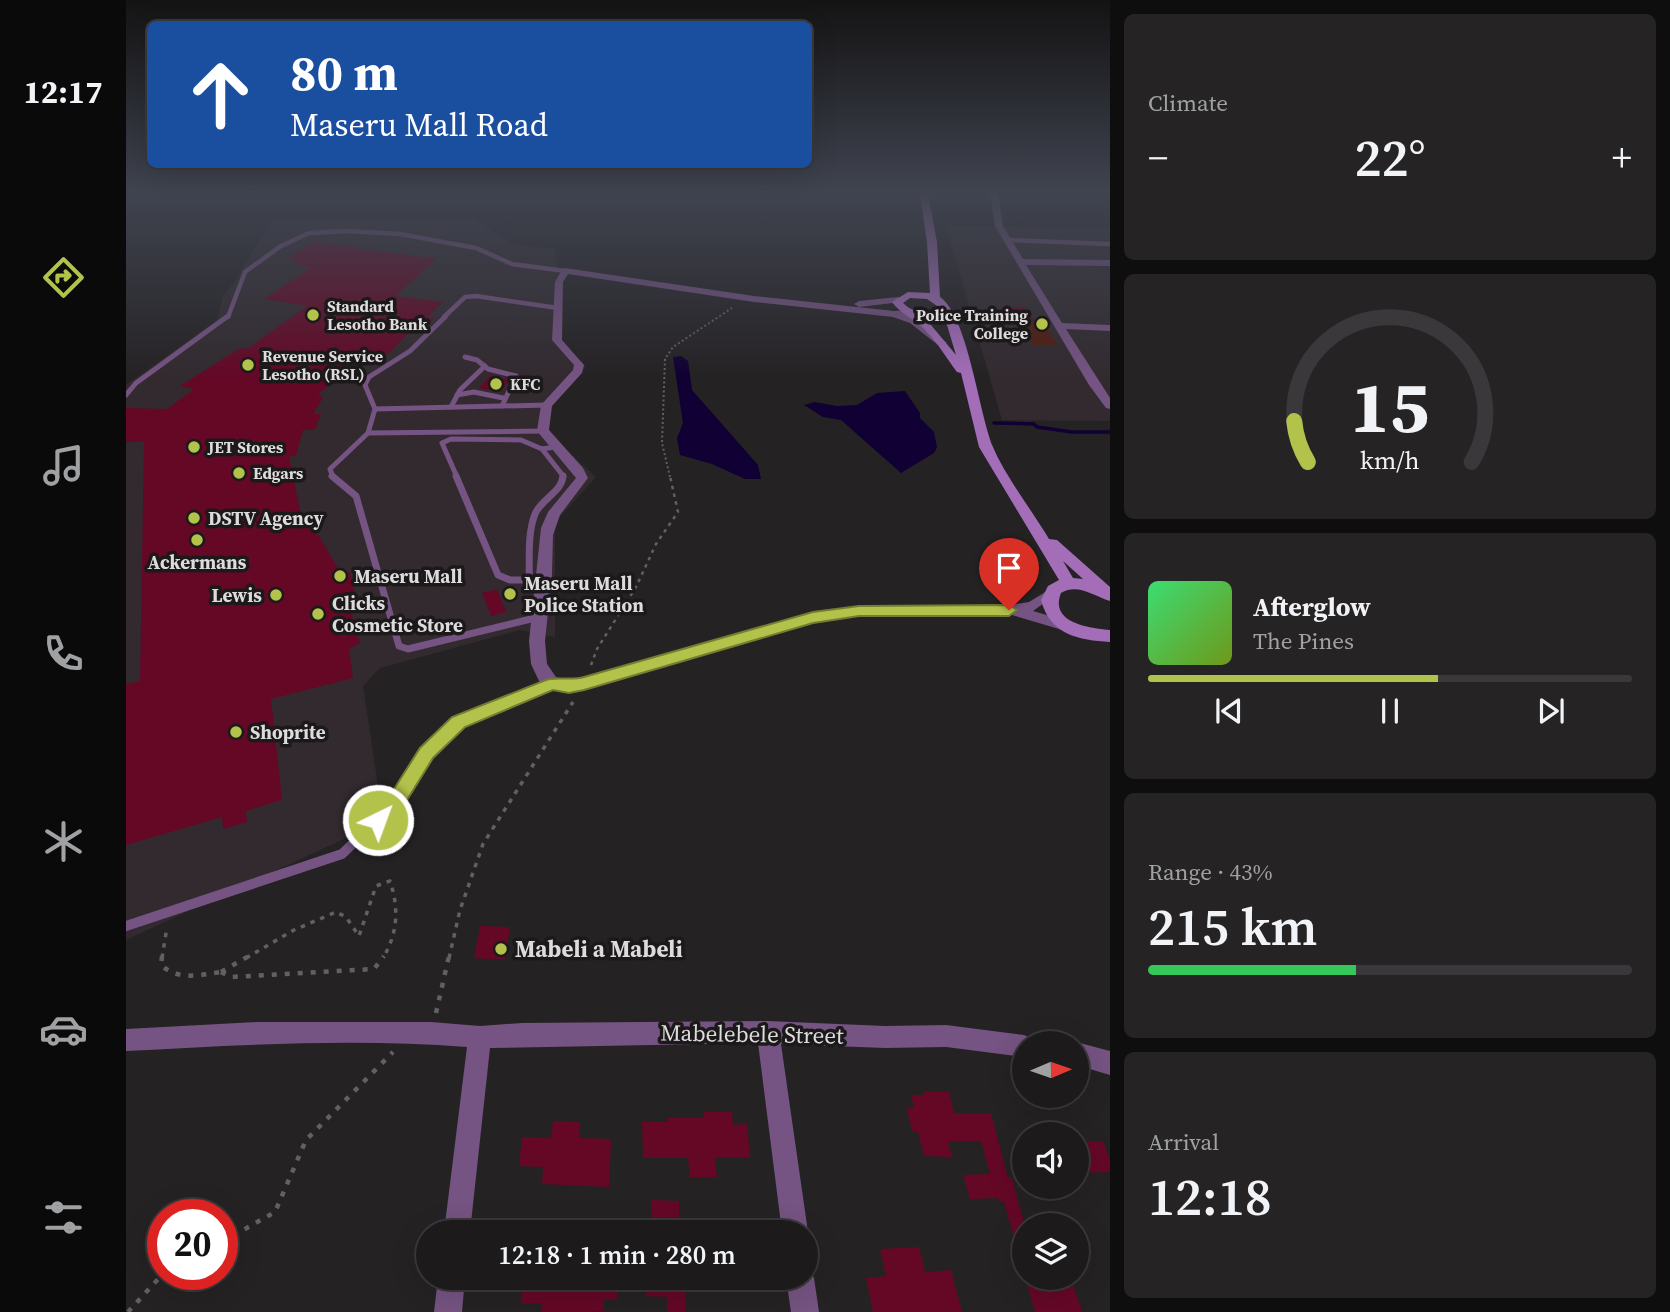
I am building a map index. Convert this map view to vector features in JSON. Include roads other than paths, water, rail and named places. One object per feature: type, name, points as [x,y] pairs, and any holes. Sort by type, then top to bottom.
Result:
[{"type":"main road","points":[[922,275],[924,255]]},
{"type":"main road","points":[[932,255],[935,298]]},
{"type":"main road","points":[[916,284],[901,298],[899,307],[927,324],[972,388]]},
{"type":"main road","points":[[901,298],[917,295],[935,298],[946,306],[972,388],[986,447],[1069,584]]},
{"type":"main road","points":[[912,313],[937,315],[943,312],[946,306]]},
{"type":"main road","points":[[1037,528],[1110,595]]},
{"type":"main road","points":[[1110,595],[1091,587],[1069,584],[1059,586],[1047,596],[1051,612],[1110,652]]},
{"type":"main road","points":[[1075,630],[1110,636]]},
{"type":"street","points":[[1017,255],[1094,384],[1110,406]]},
{"type":"street","points":[[1022,262],[1110,263]]},
{"type":"street","points":[[912,313],[894,314],[758,300],[565,271],[559,282],[557,340],[579,365],[578,371],[547,405],[543,431],[549,448],[579,471],[582,478],[550,519],[547,530],[545,580],[539,617],[538,662],[542,673],[552,684],[569,687],[813,617],[859,611],[1009,610],[1033,607],[1047,596]]},
{"type":"street","points":[[787,303],[854,304],[901,298]]},
{"type":"street","points":[[894,314],[913,321],[942,343]]},
{"type":"street","points":[[1059,327],[1110,328]]},
{"type":"street","points":[[1009,610],[1075,630]]},
{"type":"street","points":[[768,1032],[793,1220]]},
{"type":"street","name":"Mabelebele Street","points":[[126,1040],[257,1033],[422,1033],[480,1037],[522,1034],[768,1032],[885,1037],[946,1036],[1012,1044]]},
{"type":"street","points":[[458,1220],[480,1037]]},
{"type":"street","points":[[1089,1057],[1110,1063]]},
{"type":"street","points":[[448,1312],[451,1290]]},
{"type":"street","points":[[801,1290],[804,1312]]},
{"type":"lane","points":[[126,395],[136,383],[227,319],[245,272],[268,255]]},
{"type":"lane","points":[[492,255],[512,264],[565,271]]},
{"type":"lane","points":[[376,409],[367,395],[365,385],[369,377],[410,351],[465,297],[476,296],[558,308]]},
{"type":"lane","points":[[465,357],[477,360],[488,369],[516,376],[516,382],[503,398],[502,406]]},
{"type":"lane","points":[[452,407],[457,395],[485,366]]},
{"type":"lane","points":[[457,395],[474,393],[503,398]]},
{"type":"lane","points":[[376,409],[547,405]]},
{"type":"lane","points":[[376,409],[368,433],[334,463],[330,474],[356,496],[399,646],[408,649],[539,617]]},
{"type":"lane","points":[[368,433],[543,431]]},
{"type":"lane","points":[[529,580],[533,518],[541,503],[559,488],[564,479],[549,448],[521,440],[451,439],[442,443],[498,575],[510,580],[529,580],[545,580]]},
{"type":"lane","points":[[126,926],[342,854],[396,802],[426,753],[458,722],[552,684]]},
{"type":"waterway","points":[[994,423],[1034,424],[1037,427],[1072,432],[1110,432]]},
{"type":"place","name":"Standard Lesotho Bank","points":[[313,315]]},
{"type":"place","name":"Police Training College","points":[[1042,324]]},
{"type":"place","name":"Revenue Service Lesotho (RSL)","points":[[248,365]]},
{"type":"place","name":"KFC","points":[[496,384]]},
{"type":"place","name":"JET Stores","points":[[194,447]]},
{"type":"place","name":"Edgars","points":[[239,473]]},
{"type":"place","name":"DSTV Agency","points":[[194,518]]},
{"type":"place","name":"Ackermans","points":[[197,540]]},
{"type":"place","name":"Maseru Mall","points":[[340,576]]},
{"type":"place","name":"Maseru Mall Police Station","points":[[510,594]]},
{"type":"place","name":"Lewis","points":[[276,595]]},
{"type":"place","name":"Clicks Cosmetic Store","points":[[318,614]]},
{"type":"place","name":"Shoprite","points":[[236,732]]},
{"type":"place","name":"Mabeli a Mabeli","points":[[501,949]]}]
